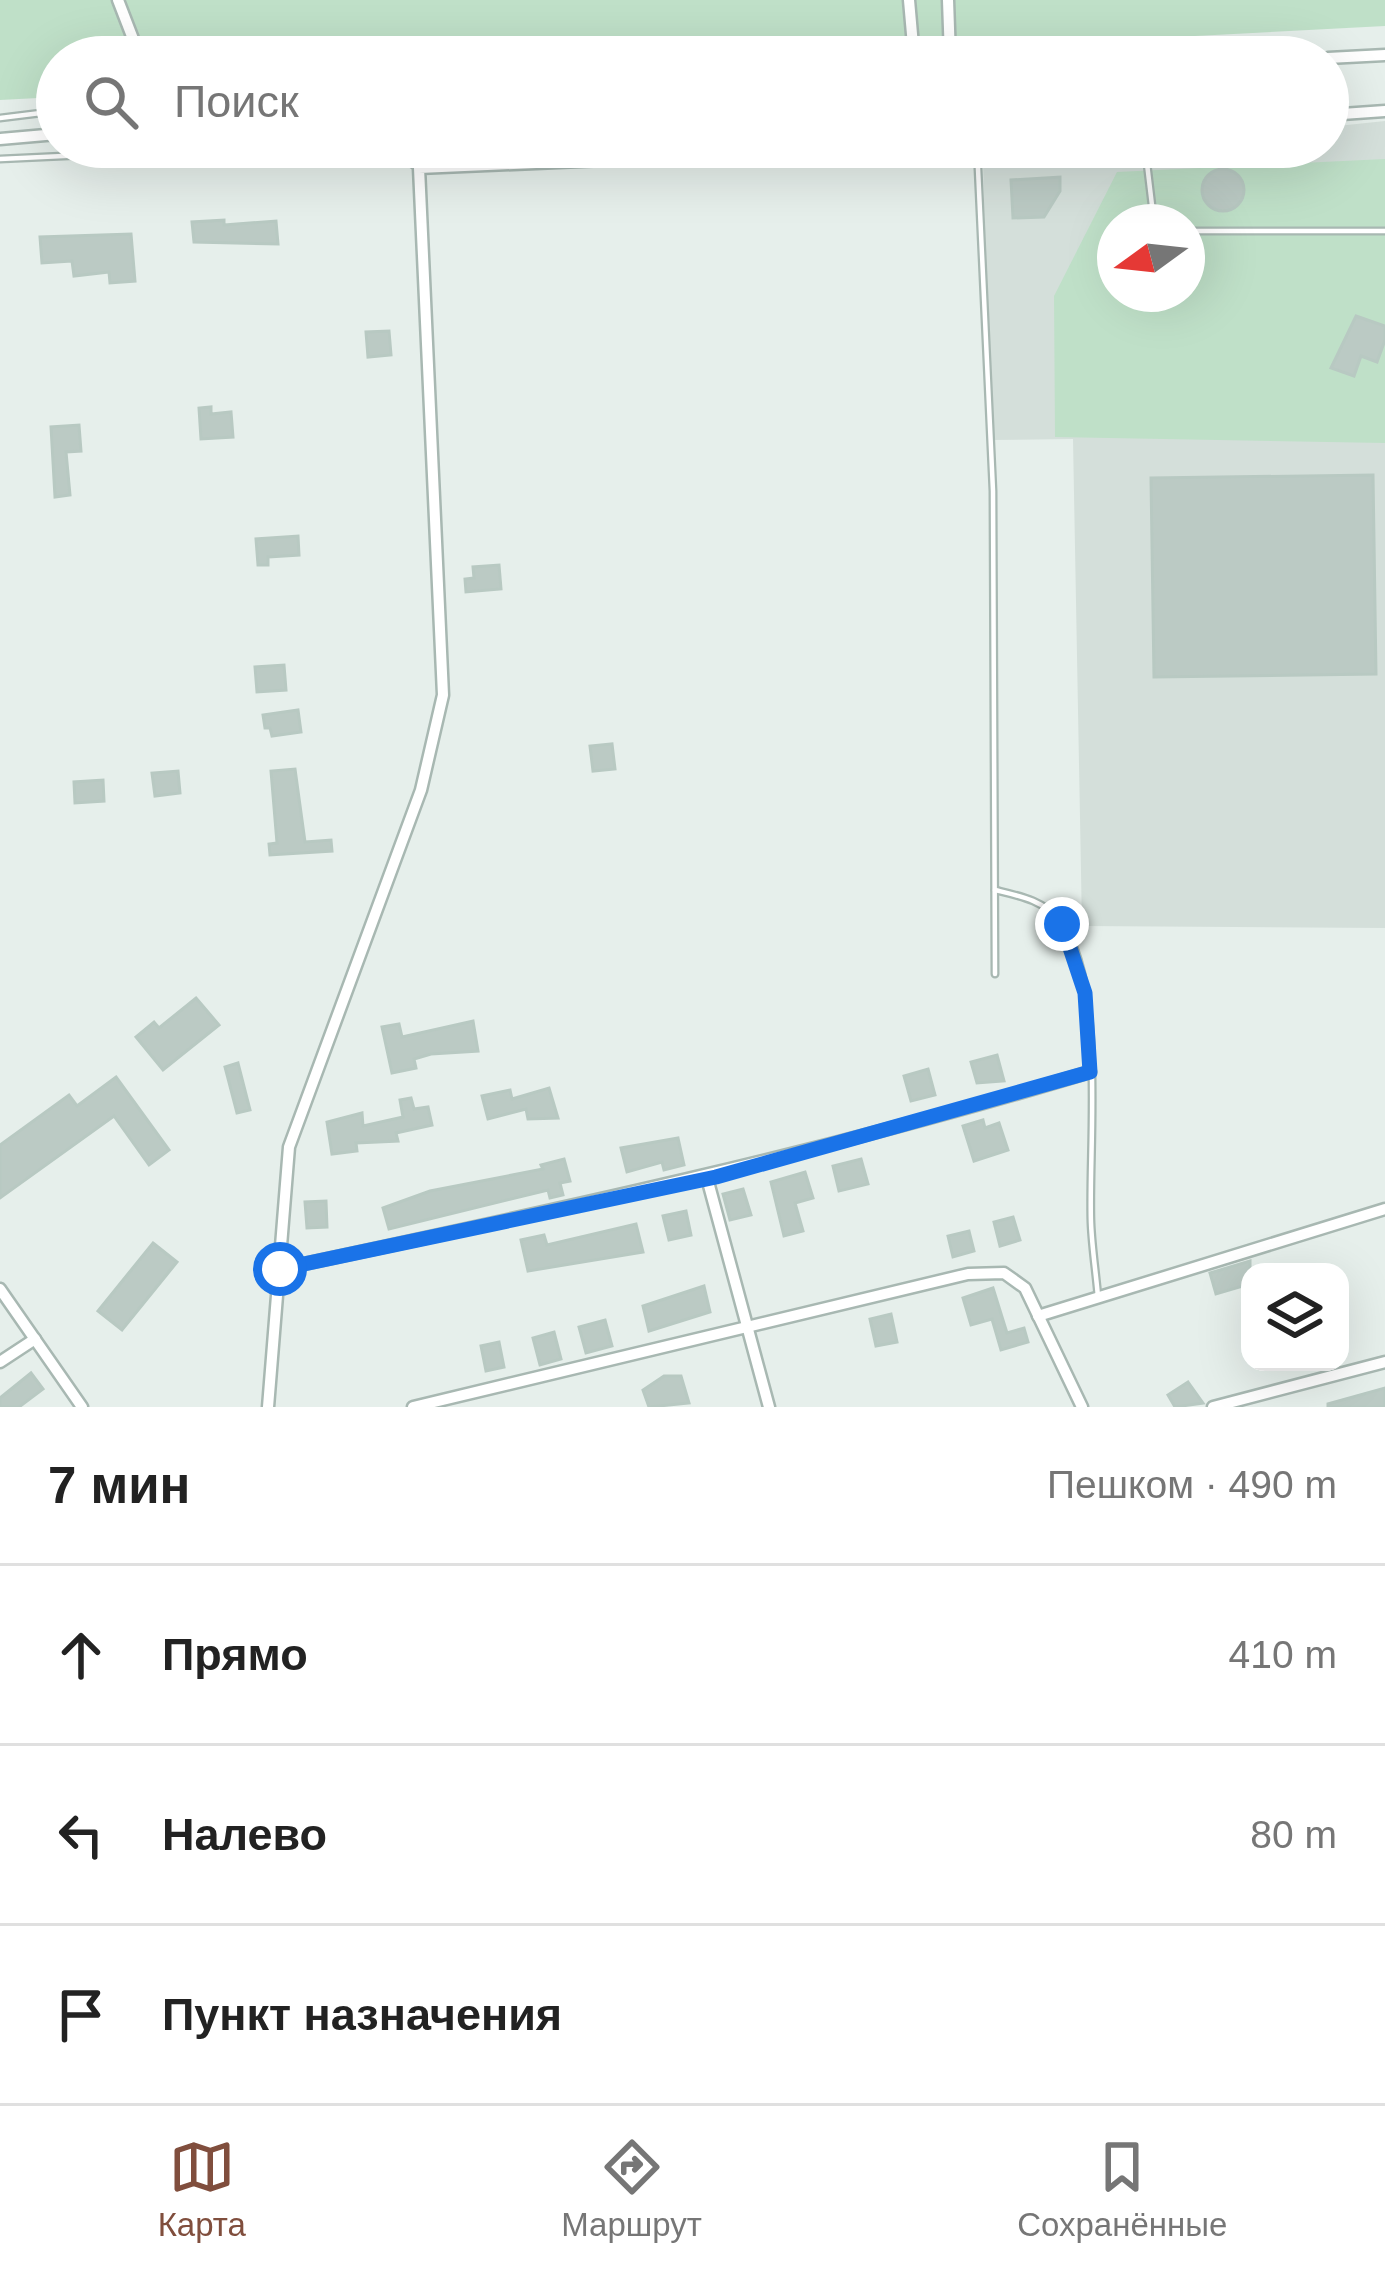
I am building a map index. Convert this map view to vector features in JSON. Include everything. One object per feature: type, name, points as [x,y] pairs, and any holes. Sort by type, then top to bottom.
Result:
[{"type":"street","points":[[118,0],[132,36]]},
{"type":"street","points":[[909,0],[912,36]]},
{"type":"street","points":[[948,0],[949,36]]},
{"type":"street","points":[[1349,57],[1385,55]]},
{"type":"street","points":[[1349,114],[1385,111]]},
{"type":"street","points":[[0,139],[36,136]]},
{"type":"street","points":[[268,1407],[289,1147],[421,790],[443,695],[419,168]]},
{"type":"street","points":[[280,1269],[707,1178],[910,1127],[1090,1072]]},
{"type":"street","points":[[707,1178],[769,1407]]},
{"type":"street","points":[[1038,1316],[1385,1209]]},
{"type":"street","points":[[413,1407],[986,1273],[1004,1273],[1025,1288],[1082,1407]]},
{"type":"street","points":[[0,1288],[82,1407]]},
{"type":"street","points":[[0,1362],[35,1339]]},
{"type":"street","points":[[1213,1407],[1385,1363]]},
{"type":"lane","points":[[0,118],[36,114]]},
{"type":"lane","points":[[0,158],[36,156]]},
{"type":"lane","points":[[978,168],[993,491],[995,974]]},
{"type":"lane","points":[[1148,168],[1152,204]]},
{"type":"lane","points":[[1205,231],[1385,231]]},
{"type":"lane","points":[[995,890],[1045,905],[1062,924],[1085,993],[1095,1150],[1091,1220],[1098,1298]]},
{"type":"shaded area","points":[[1385,121],[1385,928],[1082,926],[1073,439],[990,440],[983,168],[1349,168],[1349,125]]},
{"type":"green space","points":[[0,0],[1385,0],[1385,26],[1194,36],[36,36],[36,98],[0,100]]},
{"type":"green space","points":[[1385,159],[1385,443],[1055,437],[1054,296],[1097,211],[1097,312],[1205,312],[1205,204],[1101,204],[1117,172],[1349,168],[1349,161]]},
{"type":"building","points":[[1223,169],[1238,175],[1244,190],[1238,205],[1223,211],[1208,205],[1202,190],[1208,175]]},
{"type":"building","points":[[1060,177],[1060,191],[1044,217],[1013,218],[1011,180]]},
{"type":"building","points":[[224,220],[224,225],[276,221],[278,244],[194,242],[192,222]]},
{"type":"building","points":[[131,234],[135,281],[110,283],[109,272],[74,276],[72,261],[42,263],[40,237]]},
{"type":"building","points":[[1356,316],[1385,326],[1385,340],[1377,362],[1361,356],[1354,376],[1331,368]]},
{"type":"building","points":[[389,331],[391,355],[368,357],[366,332]]},
{"type":"building","points":[[211,407],[211,414],[231,412],[233,437],[201,439],[199,408]]},
{"type":"building","points":[[79,425],[81,451],[66,452],[70,495],[55,497],[51,427]]},
{"type":"building","points":[[1373,475],[1376,674],[1154,677],[1151,478]]},
{"type":"building","points":[[298,536],[299,555],[268,557],[268,565],[258,565],[256,539]]},
{"type":"building","points":[[499,565],[501,589],[466,592],[465,579],[474,578],[473,567]]},
{"type":"building","points":[[284,665],[286,690],[257,692],[255,667]]},
{"type":"building","points":[[298,710],[301,732],[272,736],[270,728],[265,728],[263,715]]},
{"type":"building","points":[[612,744],[615,769],[593,771],[590,746]]},
{"type":"building","points":[[295,769],[305,842],[331,840],[332,851],[270,855],[269,844],[277,843],[271,771]]},
{"type":"building","points":[[178,771],[180,793],[155,796],[152,773]]},
{"type":"building","points":[[103,780],[104,801],[75,803],[74,782]]},
{"type":"building","points":[[196,998],[219,1025],[163,1070],[136,1037],[154,1022],[159,1028]]},
{"type":"building","points":[[473,1021],[478,1051],[431,1054],[414,1059],[416,1068],[392,1073],[382,1027],[399,1024],[402,1037]]},
{"type":"building","points":[[997,1055],[1004,1081],[977,1083],[971,1062]]},
{"type":"building","points":[[238,1063],[250,1110],[237,1113],[225,1067]]},
{"type":"building","points":[[928,1069],[935,1095],[911,1101],[904,1076]]},
{"type":"building","points":[[116,1077],[169,1150],[149,1165],[114,1116],[0,1198],[0,1145],[69,1095],[77,1106]]},
{"type":"building","points":[[549,1088],[558,1118],[528,1119],[526,1109],[488,1119],[482,1096],[510,1090],[512,1099]]},
{"type":"building","points":[[411,1098],[414,1109],[428,1107],[432,1125],[396,1133],[398,1141],[356,1143],[357,1151],[332,1154],[327,1122],[362,1113],[363,1126],[403,1117],[400,1100]]},
{"type":"building","points":[[983,1120],[985,1128],[999,1123],[1008,1150],[974,1161],[963,1126]]},
{"type":"building","points":[[678,1138],[684,1165],[664,1170],[662,1162],[627,1172],[621,1148]]},
{"type":"building","points":[[564,1159],[570,1181],[560,1183],[563,1195],[550,1198],[548,1190],[389,1229],[383,1208],[430,1191],[543,1169],[541,1165]]},
{"type":"building","points":[[861,1159],[868,1184],[839,1191],[833,1166]]},
{"type":"building","points":[[805,1172],[813,1198],[795,1203],[803,1231],[784,1236],[771,1182]]},
{"type":"building","points":[[743,1189],[751,1215],[730,1220],[723,1194]]},
{"type":"building","points":[[326,1201],[327,1227],[307,1228],[305,1202]]},
{"type":"building","points":[[686,1211],[691,1235],[669,1240],[663,1216]]},
{"type":"building","points":[[1013,1217],[1020,1240],[1000,1246],[994,1222]]},
{"type":"building","points":[[636,1224],[643,1252],[528,1271],[521,1240],[544,1235],[547,1245]]},
{"type":"building","points":[[969,1231],[974,1251],[953,1257],[948,1236]]},
{"type":"building","points":[[153,1243],[177,1262],[122,1330],[98,1311]]},
{"type":"building","points":[[1241,1264],[1241,1287],[1216,1294],[1210,1273]]},
{"type":"building","points":[[704,1286],[710,1312],[649,1331],[643,1306]]},
{"type":"building","points":[[993,1288],[1007,1333],[1024,1328],[1028,1342],[1001,1350],[992,1319],[971,1325],[963,1298]]},
{"type":"building","points":[[891,1314],[897,1342],[876,1346],[870,1319]]},
{"type":"building","points":[[605,1320],[612,1346],[586,1353],[579,1327]]},
{"type":"building","points":[[554,1332],[561,1359],[540,1365],[533,1338]]},
{"type":"building","points":[[499,1342],[504,1367],[486,1371],[481,1346]]},
{"type":"building","points":[[31,1373],[43,1389],[19,1407],[0,1407],[0,1398]]},
{"type":"building","points":[[664,1376],[681,1376],[689,1403],[649,1407],[643,1390]]},
{"type":"building","points":[[1188,1382],[1203,1403],[1175,1407],[1168,1395]]},
{"type":"building","points":[[1385,1388],[1385,1407],[1328,1407],[1328,1404]]},
{"type":"route","points":[[280,1269],[716,1177],[910,1127],[1090,1072],[1085,993],[1062,924]]}]
